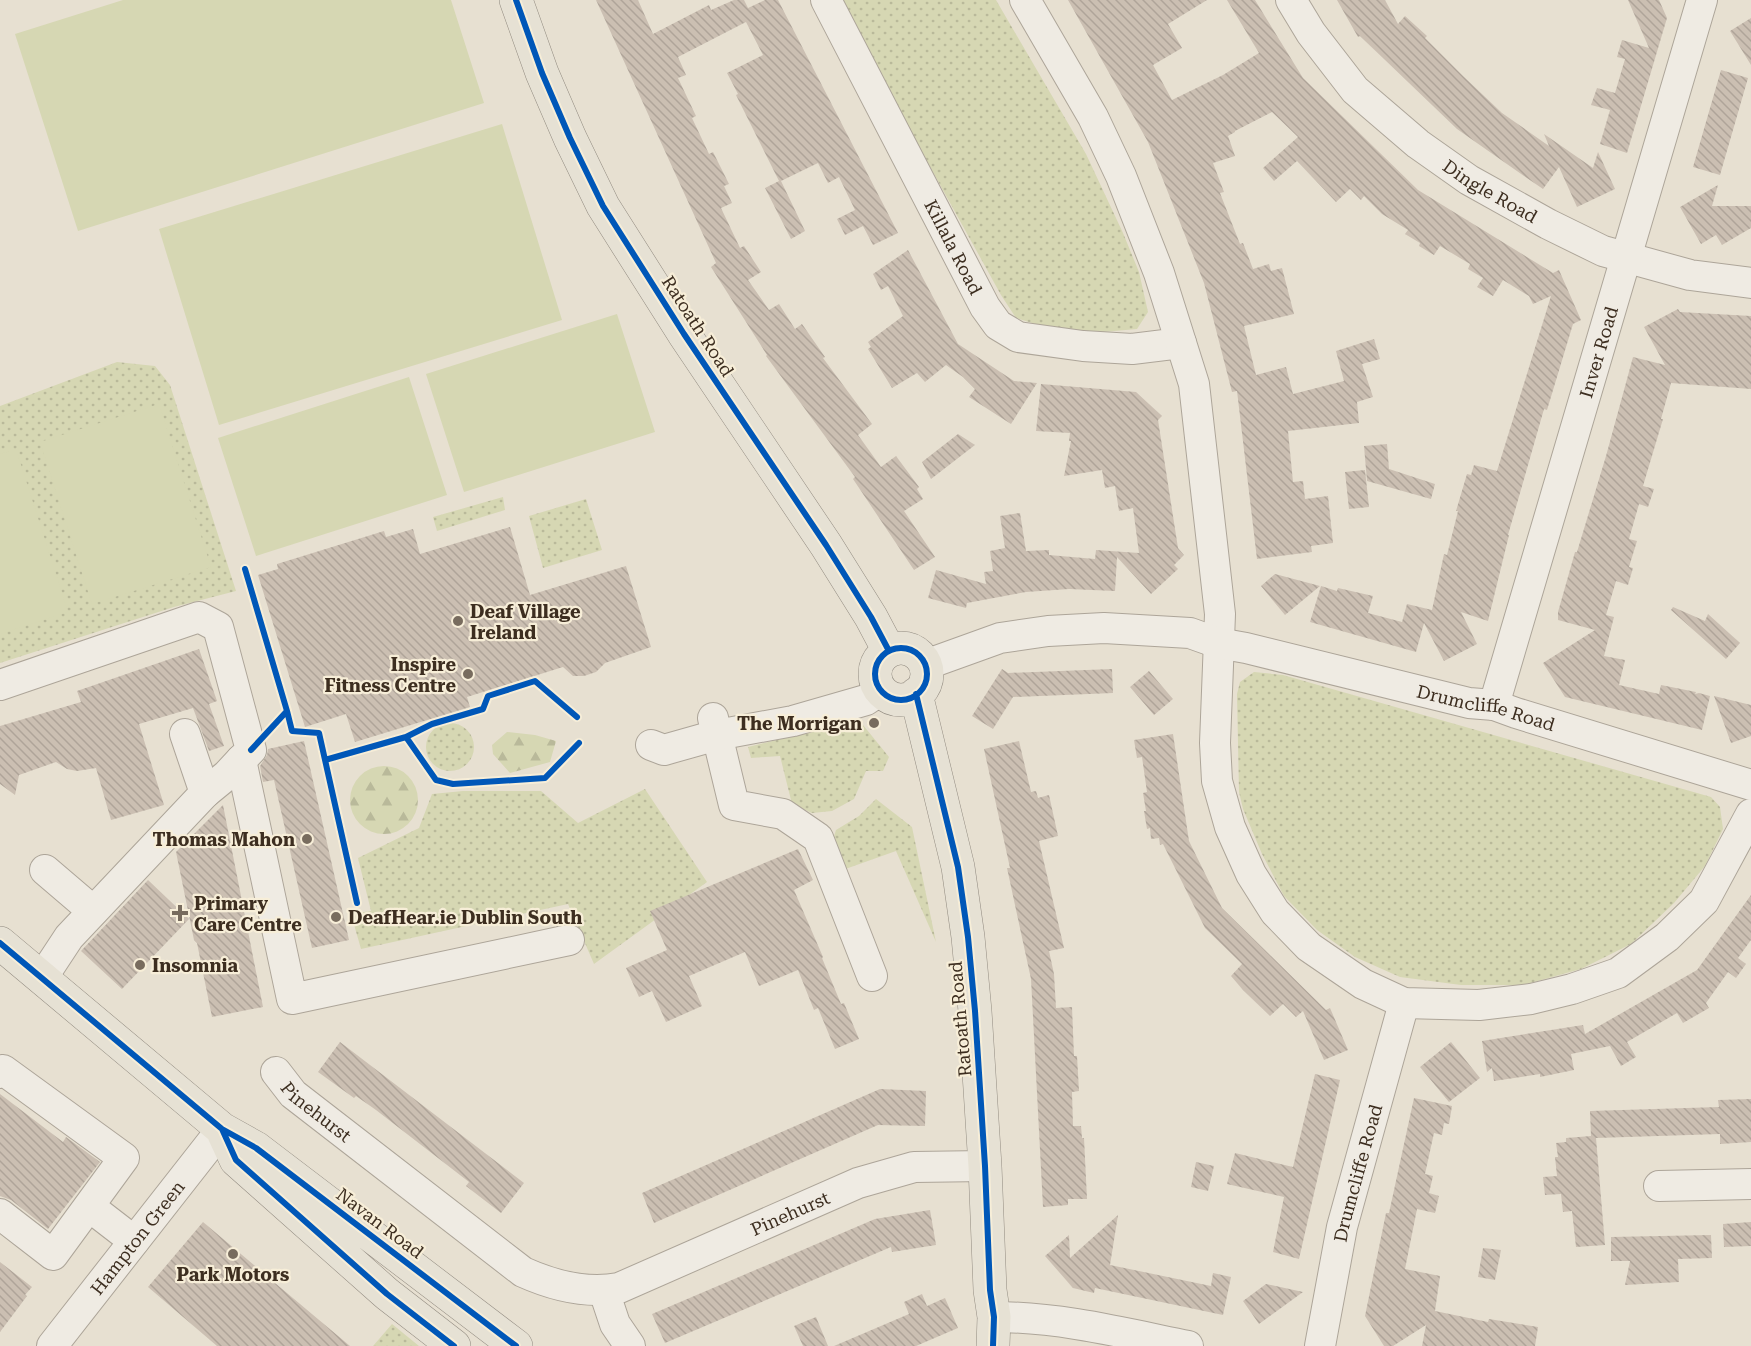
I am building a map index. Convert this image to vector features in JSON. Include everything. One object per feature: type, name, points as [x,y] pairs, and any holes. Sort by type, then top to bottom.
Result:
[{"type":"main road","name":"Ratoath Road","points":[[516,0],[542,73],[603,206],[684,334],[826,545],[872,617],[889,651]]},
{"type":"main road","points":[[906,648],[915,652],[921,679],[905,699],[887,696],[877,682],[877,664],[889,651],[906,648]]},
{"type":"main road","name":"Ratoath Road","points":[[921,679],[958,867],[975,1011],[994,1332]]},
{"type":"main road","name":"Navan Road","points":[[0,944],[222,1130],[256,1148],[516,1346]]},
{"type":"main road","name":"Navan Road","points":[[222,1130],[236,1160],[387,1294],[454,1346]]},
{"type":"street","name":"Killala Road","points":[[826,0],[985,307],[998,325],[1018,337],[1083,346],[1132,349],[1181,343]]},
{"type":"street","points":[[1024,0],[1093,117],[1121,176],[1159,273],[1194,384],[1220,614],[1215,743],[1216,781],[1230,827],[1251,874],[1275,912],[1309,946],[1363,984],[1404,1003],[1479,1005],[1531,999],[1572,989],[1618,973],[1667,937],[1704,901],[1751,814]]},
{"type":"street","name":"Dingle Road","points":[[1291,0],[1311,33],[1355,90],[1418,144],[1469,180],[1548,224],[1603,251],[1690,274],[1751,283]]},
{"type":"street","name":"Inver Road","points":[[1494,705],[1702,0]]},
{"type":"street","points":[[0,685],[199,617],[218,627],[251,750],[227,775],[205,793],[69,937],[42,978]]},
{"type":"street","name":"Drumcliffe Road","points":[[921,679],[1000,638],[1048,631],[1104,628],[1190,633],[1218,643],[1469,703],[1494,705],[1751,785]]},
{"type":"street","points":[[651,745],[664,750],[715,727],[793,721],[866,700],[881,690]]},
{"type":"street","points":[[715,727],[734,805],[783,814],[818,838],[872,976]]},
{"type":"street","points":[[185,734],[205,793]]},
{"type":"street","points":[[241,760],[292,999],[569,940]]},
{"type":"street","points":[[45,870],[93,911]]},
{"type":"street","name":"Drumcliffe Road","points":[[1320,1346],[1342,1227],[1404,1003]]},
{"type":"street","points":[[0,1073],[3,1070],[124,1158],[99,1214],[53,1255],[0,1214]]},
{"type":"street","name":"Pinehurst","points":[[276,1072],[293,1094],[523,1272],[544,1281],[575,1288],[604,1291],[619,1288],[858,1184],[914,1167],[985,1166]]},
{"type":"street","name":"Hampton Green","points":[[52,1346],[222,1130]]},
{"type":"street","points":[[1659,1186],[1751,1184]]},
{"type":"street","points":[[99,1214],[134,1241]]},
{"type":"street","points":[[604,1291],[615,1324],[630,1346]]},
{"type":"street","points":[[994,1332],[1019,1317],[1061,1322],[1188,1346]]},
{"type":"green space","points":[[123,0],[451,0],[484,103],[78,231],[15,34]]},
{"type":"green space","points":[[843,0],[996,0],[1086,154],[1123,233],[1139,272],[1148,312],[1137,329],[1092,333],[1048,328],[1016,318],[908,127]]},
{"type":"green space","points":[[502,124],[562,320],[219,425],[159,229]]},
{"type":"green space","points":[[617,314],[655,432],[464,492],[426,374]]},
{"type":"green space","points":[[117,362],[155,366],[170,385],[236,591],[174,607],[0,663],[0,406]]},
{"type":"green space","points":[[409,377],[447,495],[256,556],[218,438]]},
{"type":"green space","points":[[159,404],[211,567],[92,604],[40,442]]},
{"type":"green space","points":[[16,449],[68,612],[0,634],[0,454]]},
{"type":"green space","points":[[503,497],[505,510],[437,531],[433,517]]},
{"type":"green space","points":[[586,499],[602,550],[543,568],[529,516]]},
{"type":"green space","points":[[1254,672],[1283,675],[1711,797],[1720,807],[1723,829],[1705,866],[1674,903],[1631,944],[1581,969],[1523,985],[1461,985],[1400,977],[1355,957],[1317,930],[1284,896],[1262,854],[1243,809],[1239,792],[1237,694],[1240,682]]},
{"type":"green space","points":[[859,720],[889,757],[883,771],[866,771],[854,799],[832,811],[812,813],[792,804],[780,756],[751,758],[748,747]]},
{"type":"green space","points":[[450,723],[467,730],[474,747],[467,764],[450,771],[433,764],[426,747],[433,730]]},
{"type":"green space","points":[[507,732],[535,735],[556,741],[550,762],[510,773],[493,754],[492,745]]},
{"type":"green space","points":[[384,766],[397,769],[408,776],[415,787],[418,800],[415,813],[408,824],[397,831],[384,834],[371,831],[360,824],[353,813],[350,800],[353,787],[360,776],[371,769]]},
{"type":"green space","points":[[645,789],[707,882],[594,964],[568,904],[361,949],[351,914],[371,911],[358,858],[419,828],[432,794],[463,791],[541,791],[578,823]]},
{"type":"green space","points":[[876,799],[912,827],[936,942],[896,851],[837,872],[830,849],[836,830],[859,816]]},
{"type":"green space","points":[[392,1324],[419,1346],[373,1346]]},
{"type":"building","points":[[596,0],[638,0],[653,34],[709,5],[711,10],[734,0],[744,0],[748,8],[765,0],[778,0],[898,233],[873,245],[863,226],[845,235],[837,219],[855,210],[839,177],[828,183],[818,163],[781,181],[805,231],[791,239],[765,188],[779,181],[727,73],[763,55],[746,22],[678,57],[686,75],[678,78],[696,116],[692,118],[709,154],[713,152],[729,184],[724,186],[732,203],[721,208],[740,248],[744,246],[761,272],[748,280],[769,310],[779,304],[795,329],[802,324],[825,357],[823,358],[872,424],[858,435],[881,467],[896,456],[919,487],[917,489],[923,499],[904,511],[935,557],[914,570],[853,479],[855,477],[766,356],[711,267],[716,263]]},
{"type":"building","points":[[1068,0],[1207,0],[1168,24],[1182,48],[1153,65],[1172,100],[1223,75],[1259,53],[1227,0],[1255,0],[1303,78],[1418,190],[1553,273],[1559,270],[1581,320],[1573,324],[1547,410],[1544,409],[1508,535],[1488,621],[1461,612],[1477,644],[1444,661],[1424,623],[1416,652],[1310,622],[1321,586],[1337,591],[1338,588],[1373,596],[1368,613],[1402,622],[1407,604],[1432,610],[1444,554],[1447,555],[1458,511],[1456,511],[1467,474],[1471,475],[1474,465],[1497,471],[1551,296],[1533,304],[1529,296],[1503,280],[1493,296],[1477,287],[1483,278],[1468,269],[1470,264],[1440,246],[1434,255],[1419,246],[1420,243],[1405,234],[1408,230],[1382,214],[1364,196],[1361,200],[1350,189],[1336,202],[1297,161],[1274,181],[1263,168],[1298,137],[1272,112],[1228,136],[1235,156],[1213,163],[1224,192],[1220,193],[1240,244],[1243,243],[1253,269],[1269,264],[1271,271],[1282,268],[1294,314],[1244,326],[1256,375],[1286,367],[1293,394],[1344,381],[1336,351],[1374,339],[1380,359],[1362,364],[1373,397],[1357,402],[1359,423],[1288,431],[1293,482],[1303,481],[1305,499],[1328,496],[1333,543],[1311,546],[1312,552],[1257,559],[1237,391],[1232,392],[1204,283],[1148,142]]},
{"type":"building","points":[[1337,0],[1385,0],[1398,24],[1405,16],[1502,113],[1549,146],[1544,134],[1593,168],[1598,152],[1615,189],[1577,207],[1559,167],[1543,189],[1457,129],[1360,36],[1358,37]]},
{"type":"building","points":[[1628,0],[1659,0],[1667,18],[1627,153],[1600,144],[1610,110],[1591,105],[1597,88],[1615,93],[1625,59],[1617,57],[1622,40],[1649,48]]},
{"type":"building","points":[[1751,18],[1751,65],[1730,31]]},
{"type":"building","points":[[1721,70],[1748,78],[1720,175],[1693,167]]},
{"type":"building","points":[[1718,185],[1712,206],[1751,206],[1751,228],[1722,245],[1716,235],[1701,244],[1680,207]]},
{"type":"building","points":[[908,250],[958,344],[1014,381],[1037,383],[1011,424],[969,397],[975,389],[946,365],[925,382],[917,373],[892,388],[868,349],[871,347],[868,342],[903,316],[888,286],[881,290],[873,274]]},
{"type":"building","points":[[1678,309],[1680,312],[1751,316],[1751,389],[1671,383],[1643,486],[1654,489],[1648,507],[1639,504],[1629,539],[1637,541],[1629,567],[1633,568],[1628,585],[1616,581],[1606,615],[1614,617],[1604,656],[1625,660],[1619,685],[1659,694],[1661,685],[1710,696],[1702,730],[1565,697],[1543,663],[1595,630],[1558,620],[1558,612],[1606,456],[1633,357],[1665,365],[1644,327]]},
{"type":"building","points":[[1041,384],[1136,392],[1162,416],[1158,420],[1178,548],[1184,555],[1174,565],[1178,569],[1151,594],[1117,557],[1115,591],[1069,589],[1026,592],[967,603],[966,608],[928,598],[936,570],[986,584],[984,572],[993,571],[990,551],[1005,548],[1000,516],[1020,513],[1026,551],[1049,550],[1049,555],[1095,559],[1096,550],[1139,553],[1133,508],[1119,511],[1115,486],[1105,488],[1102,470],[1064,476],[1071,441],[1069,441],[1070,433],[1036,431]]},
{"type":"building","points":[[958,434],[975,445],[931,479],[922,462]]},
{"type":"building","points":[[1387,444],[1389,469],[1435,484],[1431,499],[1367,481],[1364,446]]},
{"type":"building","points":[[1365,470],[1369,507],[1349,509],[1345,472]]},
{"type":"building","name":"Deaf Village Ireland","points":[[510,527],[530,595],[626,566],[651,647],[605,663],[596,672],[584,676],[573,676],[563,667],[467,697],[470,707],[355,742],[346,714],[305,727],[258,575],[278,569],[277,564],[384,531],[386,537],[413,529],[420,554]]},
{"type":"building","points":[[1275,574],[1320,586],[1285,615],[1261,586]]},
{"type":"building","points":[[1673,607],[1705,621],[1708,614],[1740,643],[1726,659],[1671,610]]},
{"type":"building","points":[[199,649],[217,701],[209,704],[224,746],[209,751],[193,708],[139,724],[164,805],[111,820],[96,768],[77,771],[67,769],[56,762],[19,775],[15,795],[0,784],[0,726],[81,702],[77,691]]},
{"type":"building","points":[[1002,669],[1008,673],[1112,669],[1113,693],[1013,697],[993,729],[972,716]]},
{"type":"building","points":[[1149,671],[1173,699],[1154,715],[1130,687]]},
{"type":"building","points":[[1714,696],[1751,705],[1751,736],[1731,743]]},
{"type":"building","points":[[1173,734],[1189,841],[1222,908],[1326,1010],[1330,1008],[1348,1050],[1324,1060],[1303,1011],[1296,1017],[1283,1004],[1270,1016],[1243,990],[1231,976],[1242,964],[1205,928],[1163,844],[1160,845],[1159,838],[1151,839],[1144,811],[1146,811],[1143,793],[1147,792],[1142,757],[1137,758],[1134,740]]},
{"type":"building","name":"Thomas Mahon","points":[[304,741],[349,940],[312,948],[274,780],[263,782],[260,766],[268,749]]},
{"type":"building","points":[[1019,741],[1031,792],[1036,791],[1038,798],[1049,795],[1058,836],[1039,841],[1064,948],[1049,951],[1054,974],[1056,1008],[1072,1007],[1074,1056],[1077,1056],[1079,1091],[1072,1092],[1073,1126],[1081,1126],[1082,1138],[1084,1138],[1087,1199],[1068,1199],[1068,1205],[1043,1207],[1031,979],[984,749]]},
{"type":"building","name":"Primary Care Centre","points":[[223,805],[263,1007],[212,1017],[176,852]]},
{"type":"building","points":[[798,849],[813,880],[794,890],[841,1004],[844,1003],[859,1039],[835,1049],[818,1008],[814,1010],[798,970],[759,986],[745,952],[689,976],[702,1006],[666,1022],[652,991],[639,997],[626,968],[667,950],[650,911]]},
{"type":"building","points":[[148,880],[189,919],[122,989],[81,951]]},
{"type":"building","points":[[1751,895],[1751,940],[1738,958],[1746,964],[1736,978],[1728,972],[1706,1003],[1709,1008],[1683,1023],[1677,1013],[1627,1042],[1636,1057],[1621,1066],[1610,1046],[1571,1054],[1574,1070],[1540,1077],[1540,1074],[1494,1081],[1492,1068],[1487,1072],[1482,1041],[1583,1025],[1585,1034],[1697,970]]},
{"type":"building","points":[[340,1042],[524,1183],[501,1213],[466,1186],[469,1182],[376,1110],[356,1096],[354,1098],[318,1072]]},
{"type":"building","points":[[1451,1042],[1480,1078],[1449,1102],[1420,1067]]},
{"type":"building","points":[[1315,1074],[1340,1080],[1299,1259],[1273,1252],[1284,1197],[1227,1184],[1235,1153],[1293,1167]]},
{"type":"building","points":[[880,1089],[926,1091],[925,1126],[878,1125],[654,1223],[642,1193]]},
{"type":"building","points":[[0,1094],[63,1142],[66,1137],[100,1162],[48,1229],[11,1200],[0,1196]]},
{"type":"building","points":[[1414,1098],[1452,1106],[1449,1124],[1444,1123],[1442,1135],[1434,1133],[1425,1174],[1433,1176],[1429,1193],[1439,1196],[1435,1213],[1417,1209],[1405,1269],[1440,1276],[1435,1311],[1488,1322],[1489,1319],[1538,1327],[1535,1346],[1422,1346],[1426,1325],[1393,1346],[1384,1346],[1365,1316],[1386,1213],[1389,1213]]},
{"type":"building","points":[[1751,1099],[1751,1142],[1720,1144],[1720,1134],[1596,1138],[1605,1245],[1576,1247],[1572,1211],[1563,1212],[1561,1194],[1545,1195],[1543,1177],[1557,1176],[1556,1143],[1566,1142],[1566,1138],[1591,1136],[1590,1111],[1719,1107],[1718,1100]]},
{"type":"building","points":[[1196,1162],[1214,1166],[1208,1191],[1191,1187]]},
{"type":"building","points":[[930,1210],[936,1245],[892,1252],[891,1247],[665,1343],[652,1314],[875,1219]]},
{"type":"building","points":[[1118,1215],[1110,1265],[1211,1286],[1213,1273],[1231,1277],[1223,1315],[1095,1288],[1094,1293],[1073,1288],[1045,1256],[1069,1235],[1070,1258]]},
{"type":"building","points":[[203,1222],[350,1346],[217,1346],[148,1287]]},
{"type":"building","points":[[1751,1222],[1751,1246],[1724,1247],[1723,1224]]},
{"type":"building","points":[[1711,1235],[1712,1258],[1678,1259],[1679,1282],[1625,1285],[1630,1261],[1611,1261],[1611,1237]]},
{"type":"building","points":[[1483,1248],[1501,1250],[1495,1280],[1478,1277]]},
{"type":"building","points":[[0,1262],[32,1287],[0,1332]]},
{"type":"building","points":[[1266,1284],[1303,1292],[1259,1324],[1243,1301]]},
{"type":"building","points":[[922,1294],[927,1306],[945,1298],[958,1328],[916,1346],[834,1346],[909,1314],[904,1302]]},
{"type":"building","points":[[816,1317],[828,1346],[803,1346],[794,1326]]},
{"type":"cycle path","points":[[516,0],[542,73],[603,206],[684,334],[826,545],[871,617],[889,651]]},
{"type":"cycle path","points":[[245,569],[287,711],[251,750]]},
{"type":"cycle path","points":[[901,648],[911,650],[919,656],[925,664],[927,674],[925,684],[919,692],[911,698],[901,700],[891,698],[883,692],[877,684],[875,674],[877,664],[883,656],[891,650],[901,648]]},
{"type":"cycle path","points":[[406,737],[432,724],[483,709],[488,696],[535,681],[577,717]]},
{"type":"cycle path","points":[[916,694],[958,867],[968,937],[985,1166],[990,1290],[994,1317],[993,1346]]},
{"type":"cycle path","points":[[287,711],[292,731],[319,733],[357,903]]},
{"type":"cycle path","points":[[325,760],[406,737],[436,780],[453,784],[545,778],[579,743]]},
{"type":"cycle path","points":[[0,943],[222,1129],[256,1148],[516,1346]]},
{"type":"cycle path","points":[[222,1129],[236,1160],[387,1294],[454,1346]]},
{"type":"place","name":"Deaf Village Ireland","points":[[458,621]]},
{"type":"place","name":"Inspire Fitness Centre","points":[[468,674]]},
{"type":"place","name":"The Morrigan","points":[[874,723]]},
{"type":"place","name":"Thomas Mahon","points":[[307,839]]},
{"type":"place","name":"Primary Care Centre","points":[[180,913]]},
{"type":"place","name":"DeafHear.ie Dublin South","points":[[336,917]]},
{"type":"place","name":"Insomnia","points":[[140,965]]},
{"type":"place","name":"Park Motors","points":[[233,1254]]}]
